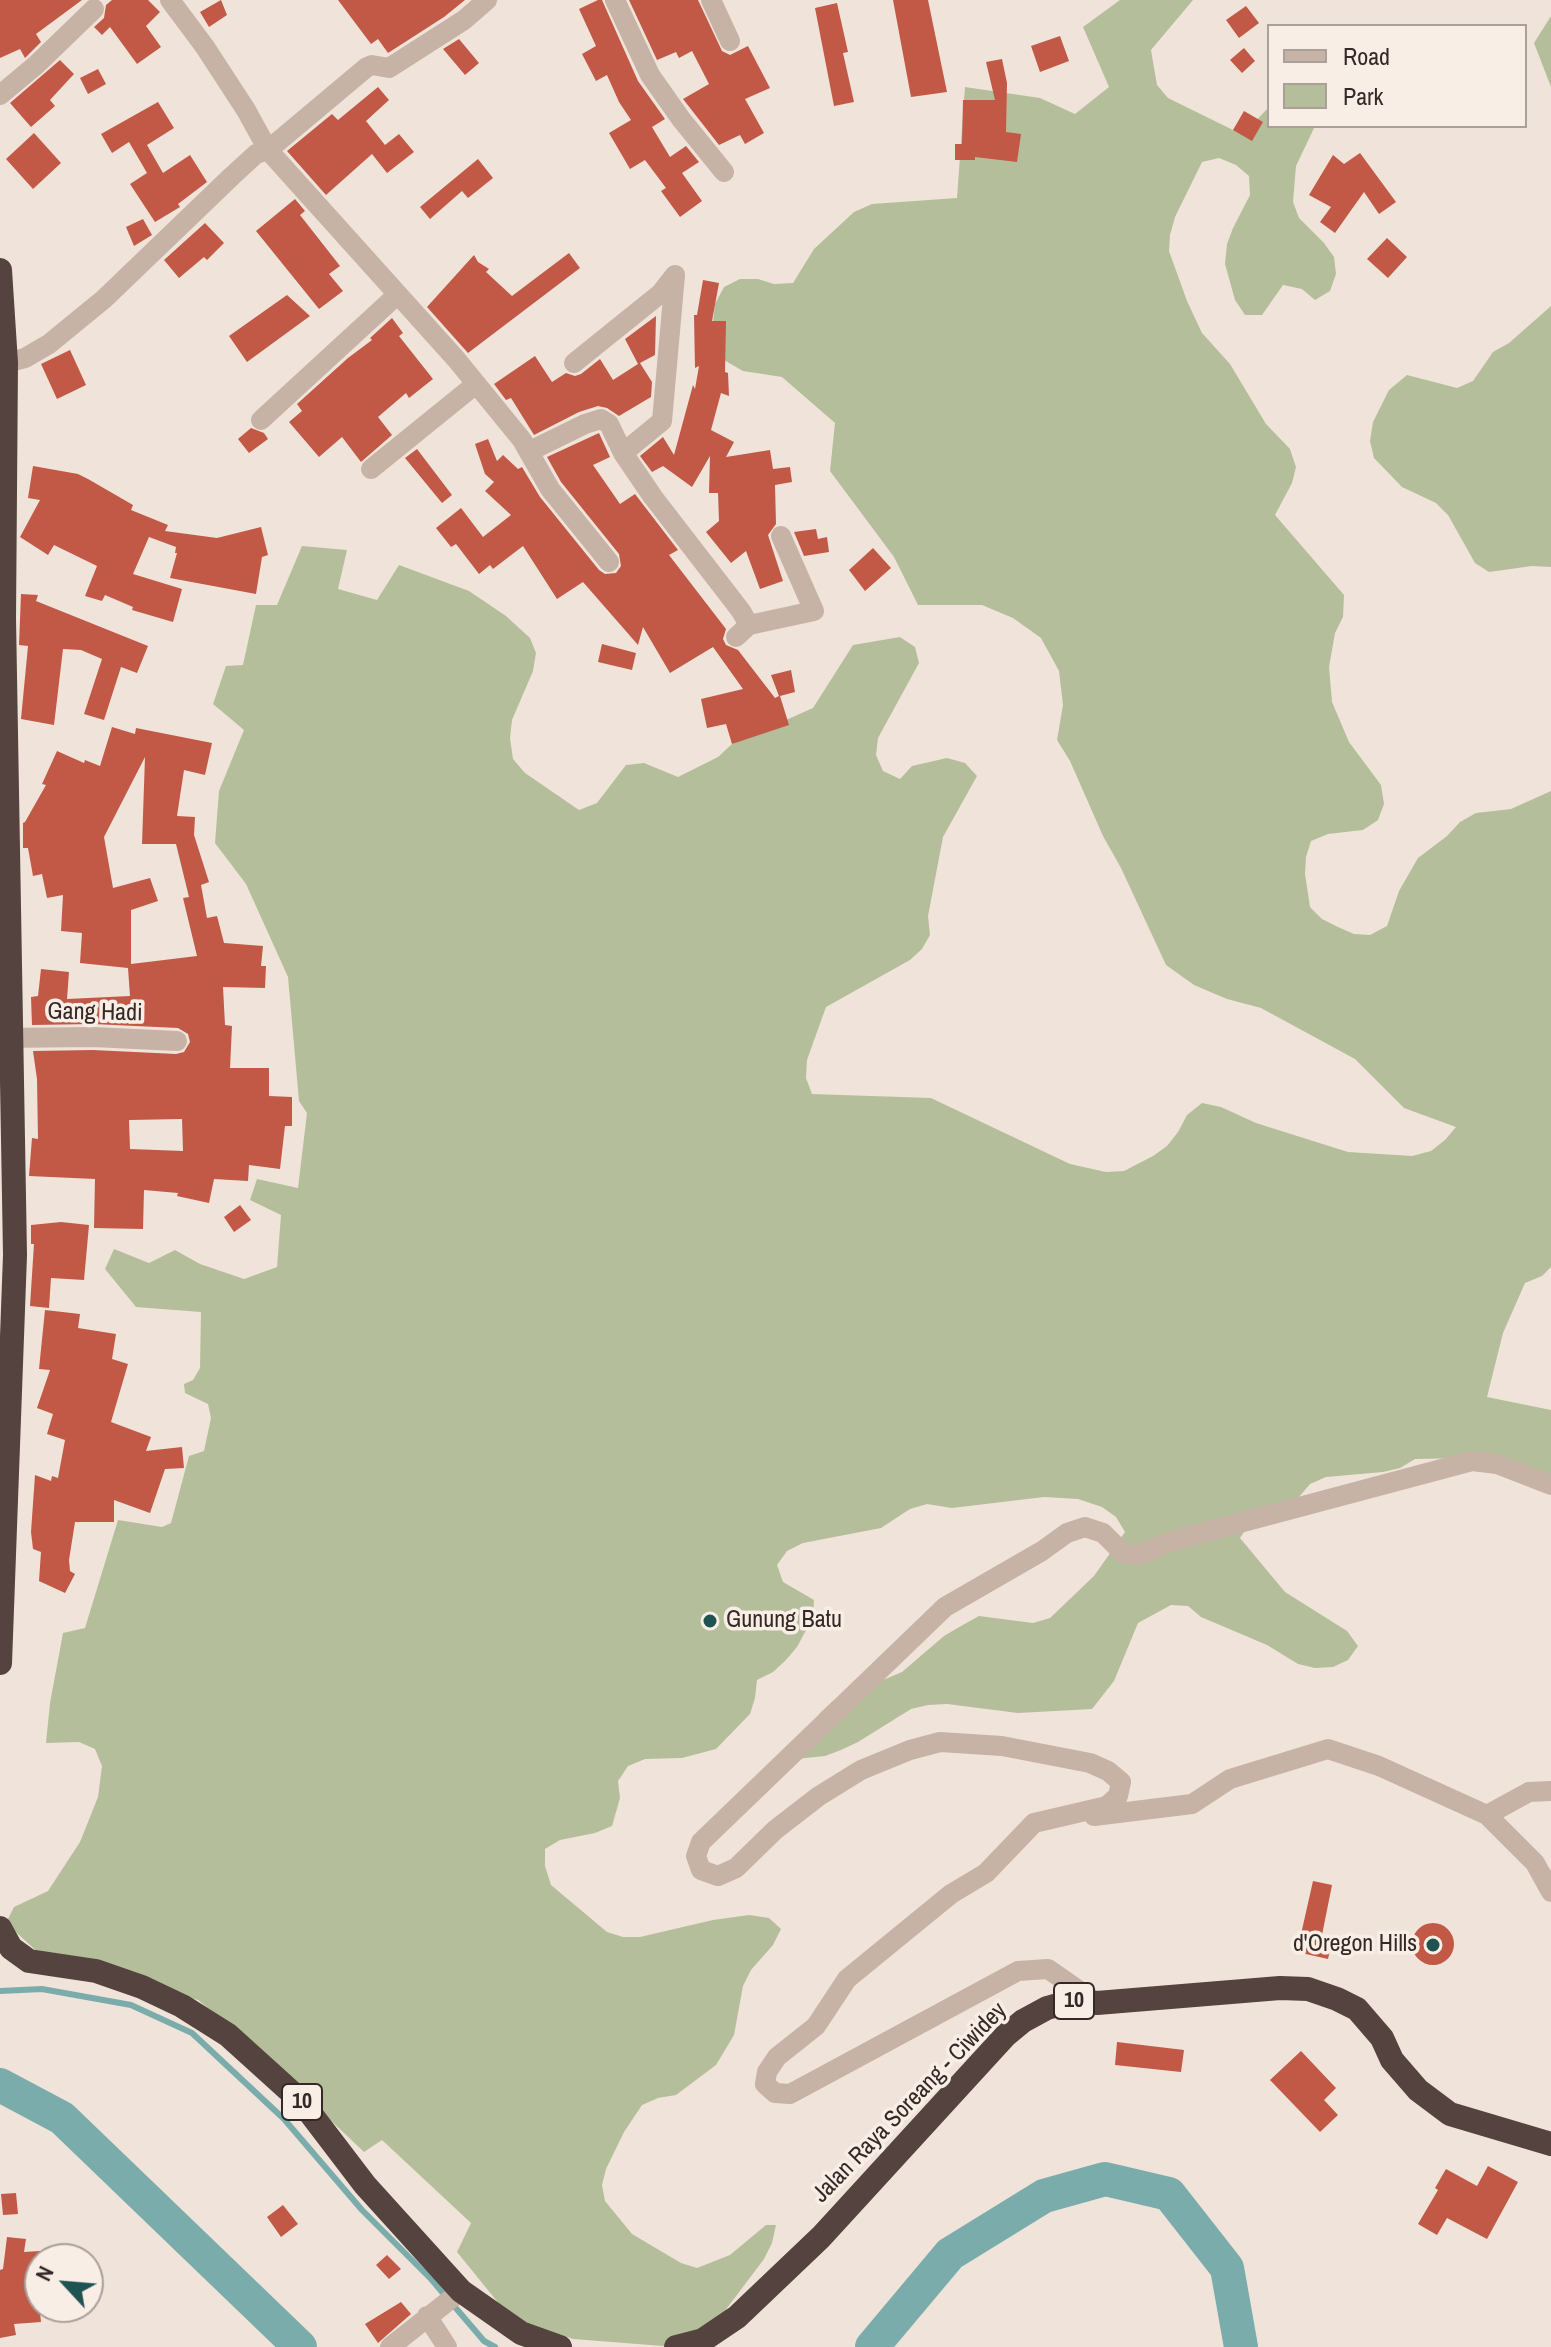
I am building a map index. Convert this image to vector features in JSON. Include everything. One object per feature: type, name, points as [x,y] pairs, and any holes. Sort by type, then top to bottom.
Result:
[{"type":"highway","points":[[0,270],[6,363],[2,457],[4,906],[15,1270],[0,1663]]},
{"type":"highway","name":"10","points":[[0,1928],[11,1948],[29,1961],[96,1971],[142,1987],[182,2006],[228,2035],[301,2101],[365,2185],[447,2302],[560,2347]]},
{"type":"highway","name":"Jalan Raya Soreang - Ciwidey","points":[[676,2347],[703,2340],[737,2317],[821,2237],[1006,2035],[1047,2008],[1072,2001],[1097,2003],[1280,1988],[1308,1989],[1357,2009],[1382,2038],[1392,2060],[1418,2090],[1450,2114],[1551,2144]]},
{"type":"street","points":[[170,0],[205,47],[268,150],[476,384],[530,451],[550,489],[609,562]]},
{"type":"street","points":[[6,363],[25,358],[49,344],[93,308],[256,154],[268,150],[367,67],[389,68],[464,20],[487,0]]},
{"type":"street","points":[[615,0],[650,75],[724,172]]},
{"type":"street","points":[[711,0],[730,41]]},
{"type":"street","points":[[0,95],[94,9]]},
{"type":"street","points":[[574,363],[661,293],[675,275],[662,421],[623,453]]},
{"type":"street","points":[[261,420],[397,295]]},
{"type":"street","points":[[371,469],[476,384]]},
{"type":"street","points":[[530,451],[561,434],[601,419],[609,424],[623,453],[653,497],[741,611],[742,631],[814,611],[781,536]]},
{"type":"street","name":"Gang Hadi","points":[[6,1038],[93,1037],[177,1041]]},
{"type":"street","points":[[1097,2003],[1048,1969],[1018,1971],[790,2094],[775,2093],[765,2084],[767,2072],[777,2057],[816,2026],[847,1979],[951,1894],[986,1873],[1034,1823],[1107,1806],[1118,1796],[1121,1782],[1108,1771],[1090,1763],[1002,1746],[940,1742],[910,1750],[861,1770],[819,1796],[775,1830],[736,1868],[718,1876],[701,1870],[696,1856],[701,1842],[945,1607],[1042,1551],[1067,1533],[1085,1527],[1103,1533],[1124,1554],[1140,1555],[1168,1542],[1472,1461],[1497,1464],[1551,1485]]},
{"type":"street","points":[[1034,1823],[1192,1804],[1230,1779],[1328,1749],[1379,1766],[1487,1815],[1535,1863],[1551,1892]]},
{"type":"street","points":[[1487,1815],[1529,1792],[1551,1791]]},
{"type":"street","points":[[390,2347],[447,2302]]},
{"type":"street","points":[[447,2302],[447,2347]]},
{"type":"green space","points":[[1120,0],[1193,0],[1151,50],[1157,85],[1168,98],[1233,130],[1248,129],[1267,109],[1267,128],[1314,128],[1296,166],[1293,202],[1299,218],[1334,257],[1336,274],[1330,291],[1315,300],[1302,289],[1283,285],[1262,315],[1245,315],[1235,300],[1225,264],[1227,244],[1250,195],[1249,176],[1236,165],[1219,158],[1202,162],[1175,217],[1169,251],[1202,333],[1230,364],[1266,424],[1290,449],[1296,467],[1292,483],[1275,515],[1344,595],[1343,617],[1335,633],[1329,667],[1332,702],[1349,742],[1381,785],[1384,804],[1378,820],[1363,830],[1328,834],[1311,841],[1305,874],[1310,907],[1322,919],[1338,927],[1354,934],[1370,935],[1387,926],[1399,891],[1418,858],[1460,822],[1476,813],[1511,809],[1551,791],[1551,1267],[1542,1276],[1525,1283],[1503,1333],[1487,1397],[1551,1410],[1551,1480],[1467,1458],[1415,1459],[1400,1468],[1383,1472],[1326,1477],[1310,1484],[1299,1497],[1271,1509],[1244,1532],[1240,1538],[1285,1592],[1347,1631],[1358,1646],[1348,1660],[1333,1667],[1315,1668],[1298,1664],[1267,1645],[1201,1617],[1188,1606],[1171,1605],[1138,1623],[1114,1681],[1092,1709],[1018,1713],[947,1704],[928,1705],[911,1709],[841,1750],[825,1756],[796,1759],[820,1713],[833,1701],[902,1672],[944,1636],[979,1616],[1033,1623],[1050,1618],[1094,1576],[1125,1532],[1116,1517],[1102,1507],[1078,1499],[1044,1497],[952,1508],[927,1504],[910,1509],[881,1528],[803,1543],[787,1551],[777,1565],[783,1582],[814,1600],[813,1617],[797,1647],[786,1660],[773,1672],[757,1680],[750,1714],[716,1749],[682,1758],[645,1759],[628,1766],[618,1781],[620,1798],[612,1826],[560,1840],[545,1849],[545,1866],[551,1885],[607,1932],[623,1937],[640,1937],[749,1915],[769,1918],[781,1929],[743,1986],[734,2035],[716,2065],[676,2095],[642,2105],[624,2132],[606,2169],[602,2185],[605,2201],[632,2234],[681,2263],[697,2268],[730,2255],[766,2225],[776,2225],[772,2243],[764,2259],[703,2340],[676,2347],[573,2339],[509,2316],[457,2252],[471,2223],[382,2140],[364,2152],[241,2035],[198,2000],[42,1956],[6,1923],[14,1907],[48,1891],[80,1842],[98,1797],[102,1766],[95,1749],[79,1742],[46,1743],[63,1633],[85,1628],[118,1520],[162,1527],[171,1523],[189,1456],[204,1451],[211,1418],[208,1404],[185,1393],[184,1384],[193,1380],[200,1368],[201,1312],[136,1307],[105,1269],[114,1249],[149,1263],[175,1250],[200,1264],[244,1279],[277,1267],[281,1215],[250,1200],[257,1179],[298,1188],[307,1113],[299,1101],[288,977],[246,884],[215,843],[219,791],[244,730],[213,704],[226,666],[243,665],[256,605],[277,605],[302,546],[347,550],[338,589],[377,600],[399,565],[469,591],[506,616],[530,638],[536,653],[533,671],[512,720],[510,738],[513,759],[525,773],[579,810],[597,803],[626,765],[644,763],[678,777],[718,757],[732,744],[813,708],[853,645],[900,637],[915,647],[919,663],[878,738],[876,755],[883,771],[900,779],[912,766],[947,758],[965,763],[977,776],[943,837],[928,916],[930,935],[922,949],[910,960],[826,1007],[807,1060],[806,1078],[812,1094],[931,1098],[1070,1164],[1106,1172],[1124,1171],[1167,1146],[1187,1115],[1202,1103],[1348,1152],[1412,1156],[1431,1151],[1456,1127],[1404,1108],[1355,1059],[1261,1008],[1227,999],[1194,985],[1166,965],[1070,761],[1057,740],[1063,705],[1059,671],[1041,638],[1013,618],[982,605],[918,605],[894,557],[830,471],[835,423],[782,377],[743,371],[724,360],[713,321],[715,304],[724,287],[740,279],[758,279],[774,284],[793,283],[814,249],[854,212],[872,204],[957,198],[965,87],[1040,98],[1075,114],[1109,87],[1083,27]]},
{"type":"green space","points":[[1551,16],[1551,87],[1534,43]]},
{"type":"green space","points":[[1551,306],[1551,567],[1532,566],[1489,572],[1475,563],[1448,515],[1436,503],[1402,487],[1374,458],[1370,441],[1373,422],[1389,390],[1407,375],[1457,388],[1473,381],[1493,352],[1509,343]]},
{"type":"building","points":[[0,0],[82,0],[36,34],[41,42],[25,58],[20,49],[0,58]]},
{"type":"building","points":[[112,0],[148,0],[160,12],[146,26],[161,47],[137,64],[110,27],[102,35],[94,27],[104,18],[106,5]]},
{"type":"building","points":[[221,0],[227,15],[209,27],[200,12]]},
{"type":"building","points":[[338,0],[465,0],[388,53],[378,39],[371,44]]},
{"type":"building","points":[[602,0],[638,81],[665,119],[652,127],[670,157],[686,146],[699,162],[682,173],[702,201],[680,217],[661,191],[666,188],[645,160],[630,169],[609,133],[631,120],[607,75],[596,81],[582,54],[596,46],[579,9]]},
{"type":"building","points":[[629,0],[698,0],[722,51],[730,55],[748,46],[770,88],[745,99],[764,133],[745,144],[740,135],[719,145],[683,99],[709,84],[692,51],[679,58],[676,52],[657,60]]},
{"type":"building","points":[[893,0],[928,0],[947,92],[911,97]]},
{"type":"building","points":[[837,3],[848,52],[843,53],[854,102],[834,106],[815,8]]},
{"type":"building","points":[[1246,6],[1259,23],[1239,38],[1226,20]]},
{"type":"building","points":[[1060,36],[1069,61],[1040,72],[1031,46]]},
{"type":"building","points":[[459,39],[479,63],[465,75],[443,49]]},
{"type":"building","points":[[1244,48],[1255,61],[1242,73],[1230,60]]},
{"type":"building","points":[[1002,59],[1007,83],[1006,132],[1021,134],[1017,162],[975,157],[975,160],[955,160],[955,144],[962,144],[963,100],[995,100],[986,62]]},
{"type":"building","points":[[60,60],[74,74],[50,100],[55,106],[31,127],[10,103]]},
{"type":"building","points":[[98,69],[106,84],[88,94],[80,78]]},
{"type":"building","points":[[378,87],[389,100],[366,121],[385,145],[399,134],[414,152],[387,173],[372,154],[326,195],[287,151],[332,114],[338,120]]},
{"type":"building","points":[[158,102],[174,128],[147,145],[163,173],[190,155],[207,182],[178,204],[180,207],[155,222],[130,184],[147,173],[129,142],[112,153],[101,134]]},
{"type":"building","points":[[1244,111],[1263,122],[1252,141],[1233,130]]},
{"type":"building","points":[[34,133],[61,163],[33,189],[6,159]]},
{"type":"building","points":[[1360,153],[1396,202],[1379,214],[1364,192],[1335,233],[1320,222],[1331,207],[1309,195],[1333,155],[1344,164]]},
{"type":"building","points":[[478,159],[493,178],[468,198],[462,191],[430,219],[420,207]]},
{"type":"building","points":[[295,199],[305,211],[300,215],[340,266],[329,274],[343,291],[319,309],[256,231]]},
{"type":"building","points":[[143,219],[152,235],[134,246],[126,227]]},
{"type":"building","points":[[205,223],[224,243],[207,260],[204,257],[179,278],[164,260]]},
{"type":"building","points":[[1387,238],[1407,257],[1388,278],[1367,259]]},
{"type":"building","points":[[569,253],[580,268],[468,353],[427,307],[474,255],[489,269],[486,272],[512,296]]},
{"type":"building","points":[[703,280],[719,283],[712,321],[726,321],[725,372],[728,373],[729,396],[721,393],[711,430],[734,442],[726,457],[770,450],[773,469],[790,467],[792,482],[775,485],[776,524],[768,535],[783,581],[760,589],[746,551],[731,563],[706,532],[719,521],[718,493],[709,493],[710,456],[692,487],[663,466],[652,472],[640,456],[663,437],[674,455],[699,366],[695,368],[694,315],[697,315]]},
{"type":"building","points":[[287,295],[310,316],[247,362],[229,336]]},
{"type":"building","points":[[656,316],[655,355],[640,363],[652,382],[651,397],[619,416],[598,406],[534,435],[511,398],[506,400],[494,384],[535,356],[552,382],[566,373],[581,374],[600,359],[613,380],[638,364],[625,339]]},
{"type":"building","points":[[392,318],[403,333],[399,336],[433,379],[409,398],[406,393],[378,417],[392,435],[361,462],[342,437],[319,457],[289,422],[302,411],[297,404],[372,340],[370,338]]},
{"type":"building","points":[[70,350],[86,385],[57,399],[41,364]]},
{"type":"building","points":[[251,428],[264,433],[268,439],[249,453],[238,439]]},
{"type":"building","points":[[599,433],[610,457],[593,465],[620,504],[635,494],[678,550],[669,555],[726,629],[723,639],[726,645],[738,650],[775,698],[779,696],[771,675],[791,670],[795,692],[780,696],[789,725],[732,744],[726,724],[707,728],[701,699],[743,689],[713,647],[670,673],[643,627],[638,645],[583,582],[557,599],[523,546],[493,569],[490,565],[479,574],[456,544],[451,547],[436,528],[461,508],[483,537],[511,515],[485,491],[494,482],[485,474],[475,444],[488,439],[497,461],[503,455],[518,469],[522,467],[540,497],[599,570],[605,574],[616,573],[621,566],[619,554],[561,482],[547,457]]},
{"type":"building","points":[[417,449],[452,495],[442,503],[405,458]]},
{"type":"building","points":[[33,466],[78,474],[133,505],[131,510],[168,525],[165,531],[217,538],[261,527],[268,555],[262,557],[256,594],[170,578],[176,547],[149,537],[133,574],[182,589],[173,622],[132,610],[133,607],[105,595],[102,601],[85,596],[97,566],[54,545],[48,555],[20,537],[40,500],[28,498]]},
{"type":"building","points":[[816,529],[818,539],[827,537],[829,552],[804,556],[794,532]]},
{"type":"building","points":[[873,548],[891,568],[865,591],[849,570]]},
{"type":"building","points":[[21,594],[38,595],[36,601],[148,646],[137,673],[121,667],[104,720],[84,714],[102,659],[81,650],[63,649],[54,725],[21,719],[28,646],[19,645]]},
{"type":"building","points":[[602,644],[636,653],[632,670],[598,662]]},
{"type":"building","points":[[112,727],[135,734],[136,728],[212,743],[205,775],[184,770],[177,816],[195,817],[194,835],[209,882],[201,885],[207,918],[217,916],[224,943],[263,946],[261,966],[266,966],[265,988],[223,987],[225,1025],[232,1026],[230,1068],[269,1068],[269,1096],[292,1097],[292,1126],[285,1126],[280,1169],[249,1165],[248,1181],[214,1179],[209,1203],[177,1196],[178,1193],[144,1190],[143,1229],[94,1228],[95,1179],[29,1176],[32,1138],[38,1139],[37,1079],[33,1051],[176,1054],[184,1052],[190,1042],[188,1034],[178,1028],[32,1025],[31,997],[38,996],[41,969],[69,972],[67,999],[130,996],[128,968],[80,963],[82,933],[61,931],[63,895],[47,898],[42,874],[33,876],[28,848],[23,848],[23,823],[46,785],[42,784],[57,751],[84,763],[85,760],[100,766]],"holes":[[[145,757],[142,844],[176,844],[189,897],[183,898],[197,956],[131,964],[131,910],[158,901],[150,878],[113,888],[104,837]],[[182,1119],[183,1151],[130,1149],[129,1120]]]},
{"type":"building","points":[[240,1205],[251,1220],[234,1232],[224,1217]]},
{"type":"building","points":[[61,1222],[89,1225],[84,1280],[51,1278],[49,1308],[30,1306],[34,1244],[31,1244],[31,1225]]},
{"type":"building","points":[[45,1310],[80,1314],[78,1328],[116,1334],[112,1359],[128,1364],[111,1422],[151,1437],[146,1451],[182,1447],[184,1468],[165,1469],[150,1513],[114,1500],[114,1522],[75,1522],[69,1560],[70,1571],[75,1574],[65,1593],[39,1581],[41,1552],[33,1549],[31,1532],[35,1475],[51,1481],[52,1476],[58,1478],[65,1440],[47,1434],[53,1414],[37,1408],[50,1370],[39,1369]]},
{"type":"building","points":[[1313,1881],[1332,1885],[1322,1935],[1333,1937],[1328,1959],[1297,1952]]},
{"type":"building","name":"d'Oregon Hills","points":[[1433,1923],[1448,1929],[1454,1944],[1448,1959],[1433,1965],[1418,1959],[1412,1944],[1418,1929]]},
{"type":"building","points":[[1117,2042],[1184,2050],[1181,2072],[1115,2065]]},
{"type":"building","points":[[1301,2051],[1336,2088],[1324,2100],[1338,2115],[1320,2132],[1270,2080]]},
{"type":"building","points":[[1488,2166],[1518,2182],[1487,2239],[1447,2218],[1437,2235],[1418,2224],[1446,2169],[1477,2186]]},
{"type":"building","points":[[16,2193],[18,2214],[3,2215],[1,2194]]},
{"type":"building","points":[[283,2205],[298,2224],[281,2237],[267,2217]]},
{"type":"building","points":[[7,2237],[26,2239],[24,2323],[28,2323],[14,2324],[16,2335],[0,2338],[0,2270],[3,2269]]},
{"type":"building","points":[[387,2255],[401,2269],[389,2279],[376,2265]]},
{"type":"building","points":[[401,2302],[411,2314],[378,2343],[365,2324]]},
{"type":"waterway","points":[[0,1991],[42,1989],[131,2005],[192,2033],[284,2119],[362,2210],[431,2279],[484,2341],[495,2347]]},
{"type":"waterway","points":[[0,2085],[62,2118],[300,2347]]},
{"type":"waterway","points":[[872,2347],[950,2254],[1044,2196],[1105,2179],[1169,2194],[1227,2268],[1241,2347]]},
{"type":"place","name":"Gunung Batu","points":[[710,1621]]},
{"type":"place","name":"d'Oregon Hills","points":[[1433,1945]]}]
